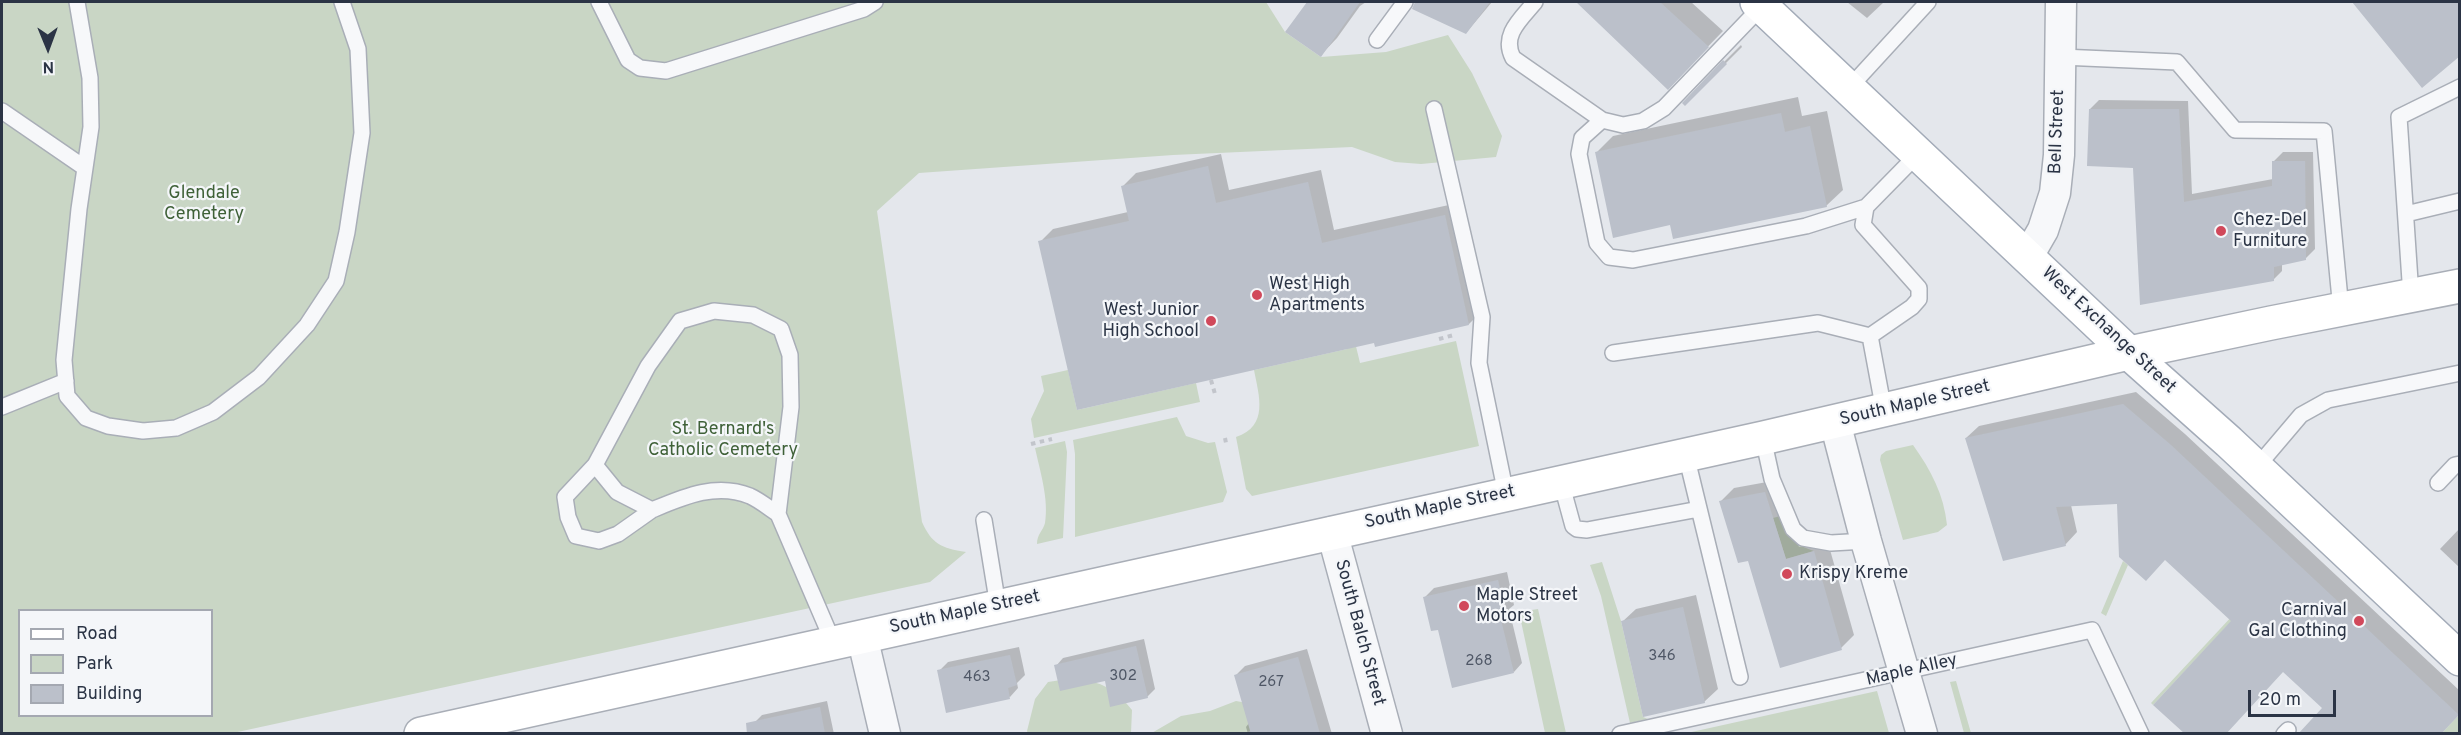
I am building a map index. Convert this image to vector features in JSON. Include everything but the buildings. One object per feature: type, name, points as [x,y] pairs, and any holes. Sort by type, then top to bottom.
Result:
[{"type":"main road","name":"West Exchange Street","points":[[1760,4],[2129,353],[2460,659]]},
{"type":"main road","name":"South Maple Street","points":[[421,734],[1835,422],[2129,353],[2460,286]]},
{"type":"street","name":"Bell Street","points":[[2028,256],[2043,230],[2055,193],[2060,155],[2061,2]]},
{"type":"street","points":[[1835,422],[1866,541],[1922,734]]},
{"type":"street","name":"South Balch Street","points":[[1332,532],[1387,734]]},
{"type":"street","points":[[847,639],[885,734]]},
{"type":"lane","points":[[77,2],[90,78],[91,127],[64,360],[67,396],[86,418],[108,426],[143,431],[176,429],[213,412],[259,377],[307,325],[336,281],[347,232],[362,133],[358,49],[342,2]]},
{"type":"lane","points":[[599,2],[628,60],[640,68],[666,71],[864,9],[875,2]]},
{"type":"lane","points":[[1377,40],[1405,2]]},
{"type":"lane","points":[[1536,2],[1509,36],[1508,48],[1514,58],[1602,120],[1623,125],[1643,121],[1664,108],[1760,4]]},
{"type":"lane","points":[[1849,88],[1928,2]]},
{"type":"lane","points":[[2061,57],[2177,62],[2235,130],[2324,130],[2341,310]]},
{"type":"lane","points":[[2411,296],[2399,117],[2460,87]]},
{"type":"lane","points":[[1434,109],[1482,317],[1479,363],[1506,494]]},
{"type":"lane","points":[[2,111],[85,168]]},
{"type":"lane","points":[[1602,120],[1582,138],[1579,154],[1597,243],[1609,257],[1633,260],[1783,231],[1839,217],[1866,207],[1918,154]]},
{"type":"lane","points":[[2406,214],[2460,201]]},
{"type":"lane","points":[[1614,353],[1818,323],[1870,336],[1912,308],[1919,298],[1919,288],[1863,225],[1866,207]]},
{"type":"lane","points":[[778,514],[791,407],[790,355],[781,329],[753,315],[714,311],[680,321],[648,366],[595,465],[565,497],[568,517],[576,536],[599,541],[618,534],[652,510],[692,494],[720,490],[749,496],[778,514],[847,639]]},
{"type":"lane","points":[[1870,336],[1884,411]]},
{"type":"lane","points":[[2256,468],[2301,415],[2328,400],[2460,373]]},
{"type":"lane","points":[[2,408],[66,381]]},
{"type":"lane","points":[[1763,438],[1772,479],[1793,528],[1803,538],[1831,543],[1866,541]]},
{"type":"lane","points":[[1686,455],[1740,677]]},
{"type":"lane","points":[[2438,483],[2455,465],[2460,464]]},
{"type":"lane","points":[[595,465],[617,492],[652,510]]},
{"type":"lane","points":[[1561,482],[1573,526],[1577,529],[1587,530],[1699,509]]},
{"type":"lane","points":[[984,520],[998,606]]},
{"type":"lane","name":"Maple Alley","points":[[1620,734],[1656,730],[2092,630],[2141,734]]},
{"type":"path","points":[[1439,339],[1455,335]]},
{"type":"path","points":[[1211,380],[1215,394]]},
{"type":"path","points":[[1031,444],[1052,439]]},
{"type":"green space","points":[[2,2],[1266,2],[1285,32],[1321,57],[1386,52],[1448,35],[1472,73],[1502,136],[1496,157],[1421,164],[1395,162],[1352,147],[1173,155],[919,173],[877,211],[922,522],[938,544],[966,552],[930,582],[233,733],[2,733]]},
{"type":"green space","points":[[1347,309],[1360,363],[1456,341],[1479,446],[1252,496],[1246,489],[1236,437],[1253,426],[1258,418],[1259,400],[1254,370],[1347,349],[1339,310]]},
{"type":"green space","points":[[1068,370],[1077,410],[1196,383],[1200,402],[1034,438],[1031,419],[1044,391],[1041,376]]},
{"type":"green space","points":[[1177,417],[1186,436],[1208,443],[1215,442],[1227,492],[1223,502],[1075,537],[1073,440]]},
{"type":"green space","points":[[1065,441],[1067,452],[1063,538],[1037,544],[1045,523],[1046,504],[1035,448]]},
{"type":"green space","points":[[1913,445],[1936,483],[1947,525],[1938,532],[1903,540],[1880,460],[1881,455],[1886,451]]},
{"type":"green space","points":[[1780,516],[1793,538],[1802,546],[1814,551],[1786,559],[1773,518]]},
{"type":"green space","points":[[2288,556],[2291,558],[2153,705],[2151,703]]},
{"type":"green space","points":[[2123,561],[2128,565],[2106,616],[2101,613]]},
{"type":"green space","points":[[1602,562],[1621,621],[1643,717],[1648,719],[1630,723],[1601,596],[1590,565]]},
{"type":"green space","points":[[1538,609],[1566,733],[1545,733],[1519,612]]},
{"type":"green space","points":[[1068,679],[1097,683],[1118,695],[1132,710],[1131,733],[1028,734],[1035,699],[1048,682]]},
{"type":"green space","points":[[1956,681],[1971,733],[1964,733],[1950,682]]},
{"type":"green space","points":[[1877,691],[1889,733],[1687,733]]},
{"type":"green space","points":[[1236,701],[1247,703],[1253,730],[1245,733],[1150,734],[1181,716],[1210,711]]},
{"type":"green space","points":[[2459,715],[2459,733],[2441,734]]},
{"type":"place","name":"Chez-Del Furniture","points":[[2221,231]]},
{"type":"place","name":"West High Apartments","points":[[1257,295]]},
{"type":"place","name":"West Junior High School","points":[[1211,321]]},
{"type":"place","name":"Krispy Kreme","points":[[1787,574]]},
{"type":"place","name":"Maple Street Motors","points":[[1464,606]]},
{"type":"place","name":"Carnival Gal Clothing","points":[[2359,621]]},
{"type":"park label","name":"Glendale Cemetery","points":[[204,204]]},
{"type":"park label","name":"St. Bernard's Catholic Cemetery","points":[[723,440]]}]
